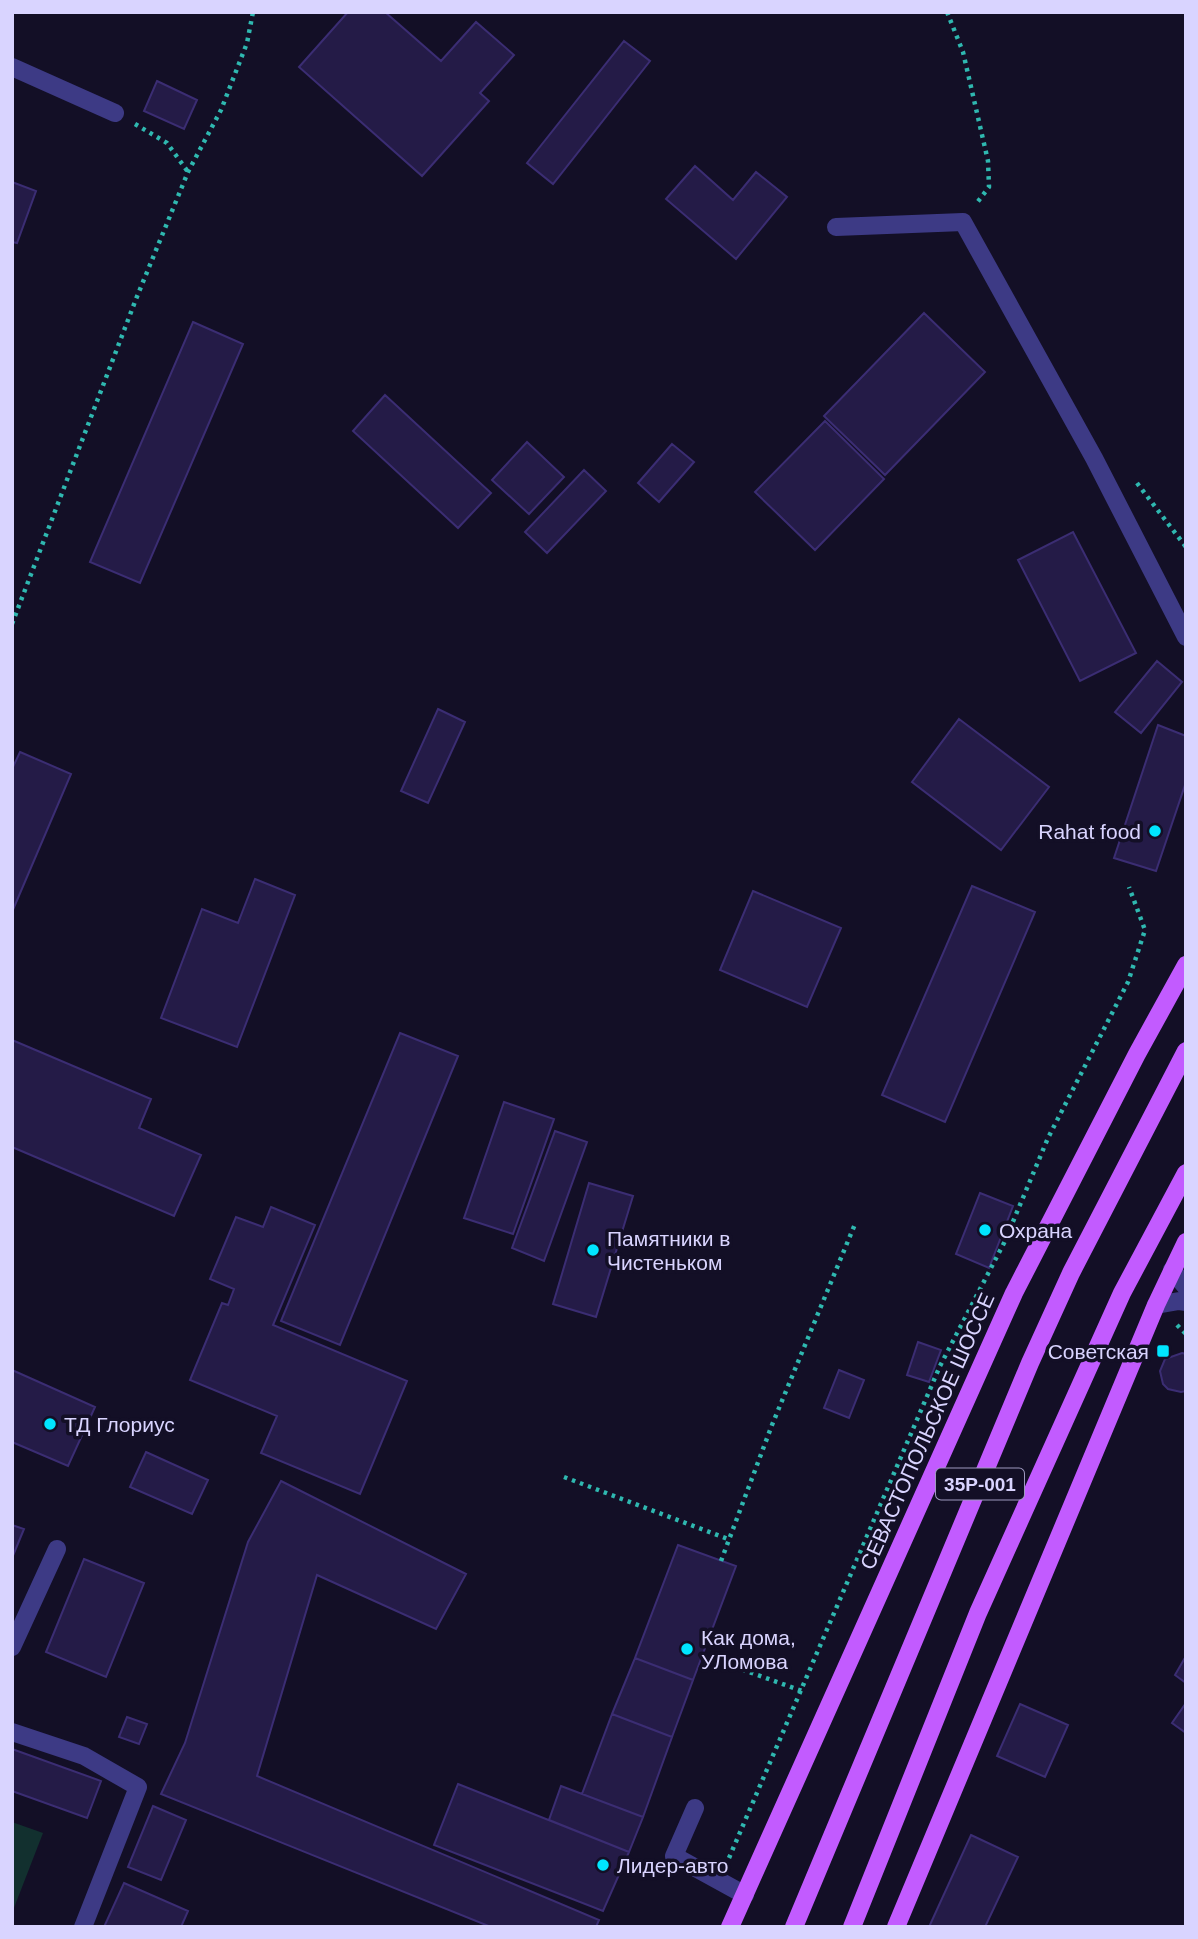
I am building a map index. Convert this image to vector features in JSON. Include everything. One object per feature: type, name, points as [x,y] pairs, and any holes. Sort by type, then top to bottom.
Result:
[{"type":"main road","name":"СЕВАСТОПОЛЬСКОЕ ШОССЕ","points":[[730,1927],[1009,1305],[1137,1054],[1186,965]]},
{"type":"main road","name":"35Р-001","points":[[794,1927],[1030,1363],[1071,1273],[1186,1051]]},
{"type":"main road","name":"35Р-001","points":[[852,1927],[978,1613],[1122,1293],[1186,1172]]},
{"type":"main road","points":[[896,1927],[1156,1305],[1186,1242]]},
{"type":"street","points":[[12,67],[115,113]]},
{"type":"street","points":[[836,227],[963,222],[1094,458],[1186,637]]},
{"type":"street","points":[[1172,1270],[1186,1287]]},
{"type":"street","points":[[1156,1305],[1186,1302]]},
{"type":"street","points":[[12,1647],[57,1549]]},
{"type":"street","points":[[12,1731],[84,1756],[138,1787],[83,1927]]},
{"type":"street","points":[[695,1808],[674,1856],[745,1895]]},
{"type":"path","points":[[12,624],[103,384],[188,172],[221,110],[247,43],[253,12]]},
{"type":"path","points":[[947,12],[963,52],[988,161],[989,187],[963,222]]},
{"type":"path","points":[[115,113],[167,143],[188,172]]},
{"type":"path","points":[[719,1880],[940,1366],[1004,1243],[1048,1138],[1128,982],[1145,930],[1129,887]]},
{"type":"path","points":[[720,1560],[855,1224]]},
{"type":"path","points":[[564,1477],[729,1539]]},
{"type":"path","points":[[702,1655],[802,1691]]},
{"type":"green space","points":[[12,1822],[43,1833],[12,1913]]},
{"type":"building","points":[[348,12],[385,12],[441,61],[476,22],[514,55],[480,93],[489,101],[422,176],[299,67]]},
{"type":"building","points":[[624,41],[650,61],[553,184],[527,163]]},
{"type":"building","points":[[157,81],[197,100],[184,129],[144,111]]},
{"type":"building","points":[[695,166],[733,200],[756,172],[787,197],[736,259],[666,199]]},
{"type":"building","points":[[12,182],[36,191],[17,243],[12,242]]},
{"type":"building","points":[[924,313],[985,372],[885,475],[824,416]]},
{"type":"building","points":[[193,322],[243,344],[140,583],[90,562]]},
{"type":"building","points":[[385,395],[491,493],[458,528],[353,431]]},
{"type":"building","points":[[825,421],[884,479],[815,550],[755,492]]},
{"type":"building","points":[[527,442],[564,477],[529,514],[492,480]]},
{"type":"building","points":[[672,444],[694,462],[659,502],[638,483]]},
{"type":"building","points":[[584,470],[606,491],[547,553],[525,532]]},
{"type":"building","points":[[1073,532],[1136,653],[1080,681],[1018,560]]},
{"type":"building","points":[[1157,661],[1182,682],[1141,733],[1115,712]]},
{"type":"building","points":[[438,709],[465,722],[428,803],[401,791]]},
{"type":"building","points":[[959,719],[1049,787],[1001,850],[912,782]]},
{"type":"building","points":[[1158,725],[1186,736],[1186,782],[1156,871],[1114,858]]},
{"type":"building","points":[[20,752],[71,774],[12,912],[12,769]]},
{"type":"building","points":[[255,879],[295,895],[237,1047],[161,1018],[202,909],[238,923]]},
{"type":"building","points":[[972,886],[1035,912],[945,1122],[882,1095]]},
{"type":"building","points":[[753,891],[841,928],[807,1007],[720,970]]},
{"type":"building","points":[[400,1033],[458,1056],[340,1345],[281,1321]]},
{"type":"building","points":[[12,1040],[151,1099],[139,1128],[201,1155],[174,1216],[12,1147]]},
{"type":"building","points":[[504,1102],[554,1119],[513,1234],[464,1218]]},
{"type":"building","points":[[555,1131],[587,1142],[544,1261],[512,1248]]},
{"type":"building","name":"Памятники в Чистеньком","points":[[589,1183],[633,1196],[596,1317],[553,1304]]},
{"type":"building","name":"Охрана","points":[[980,1193],[1013,1206],[989,1268],[956,1254]]},
{"type":"building","points":[[271,1207],[315,1225],[273,1325],[407,1381],[360,1494],[261,1453],[277,1416],[190,1380],[222,1303],[228,1305],[234,1289],[210,1279],[236,1217],[263,1227]]},
{"type":"building","points":[[918,1342],[941,1350],[929,1382],[907,1375]]},
{"type":"building","points":[[1186,1354],[1186,1391],[1181,1392],[1168,1389],[1163,1384],[1160,1371],[1165,1359]]},
{"type":"building","name":"ТД Глориус","points":[[12,1370],[95,1407],[68,1466],[12,1442]]},
{"type":"building","points":[[839,1370],[864,1380],[849,1418],[824,1408]]},
{"type":"building","points":[[146,1452],[208,1480],[192,1514],[130,1487]]},
{"type":"building","points":[[281,1481],[466,1574],[436,1629],[317,1575],[257,1776],[599,1920],[596,1927],[491,1927],[161,1794],[185,1743],[248,1542]]},
{"type":"building","points":[[12,1525],[24,1529],[12,1558]]},
{"type":"building","points":[[678,1545],[736,1566],[693,1680],[635,1658]]},
{"type":"building","points":[[84,1559],[144,1583],[106,1677],[46,1652]]},
{"type":"building","points":[[1186,1656],[1186,1683],[1175,1675]]},
{"type":"building","points":[[635,1658],[693,1680],[672,1737],[612,1714]]},
{"type":"building","points":[[1186,1703],[1186,1733],[1172,1723]]},
{"type":"building","points":[[1020,1704],[1068,1725],[1045,1777],[997,1756]]},
{"type":"building","points":[[612,1714],[672,1737],[643,1817],[582,1794]]},
{"type":"building","points":[[127,1717],[147,1724],[139,1744],[119,1737]]},
{"type":"building","points":[[12,1749],[101,1781],[87,1818],[12,1791]]},
{"type":"building","points":[[458,1784],[629,1852],[603,1911],[434,1845]]},
{"type":"building","points":[[561,1786],[643,1817],[629,1852],[549,1820]]},
{"type":"building","points":[[153,1806],[186,1820],[161,1880],[128,1867]]},
{"type":"building","points":[[971,1835],[1018,1857],[985,1927],[929,1927]]},
{"type":"building","points":[[124,1883],[188,1911],[181,1927],[104,1927]]},
{"type":"place","name":"Rahat food","points":[[1155,831]]},
{"type":"place","name":"Охрана","points":[[985,1230]]},
{"type":"place","name":"Памятники в Чистеньком","points":[[593,1250]]},
{"type":"place","name":"Советская","points":[[1163,1351]]},
{"type":"place","name":"ТД Глориус","points":[[50,1424]]},
{"type":"place","name":"Как дома, УЛомова","points":[[687,1649]]},
{"type":"place","name":"Лидер-авто","points":[[603,1865]]}]
